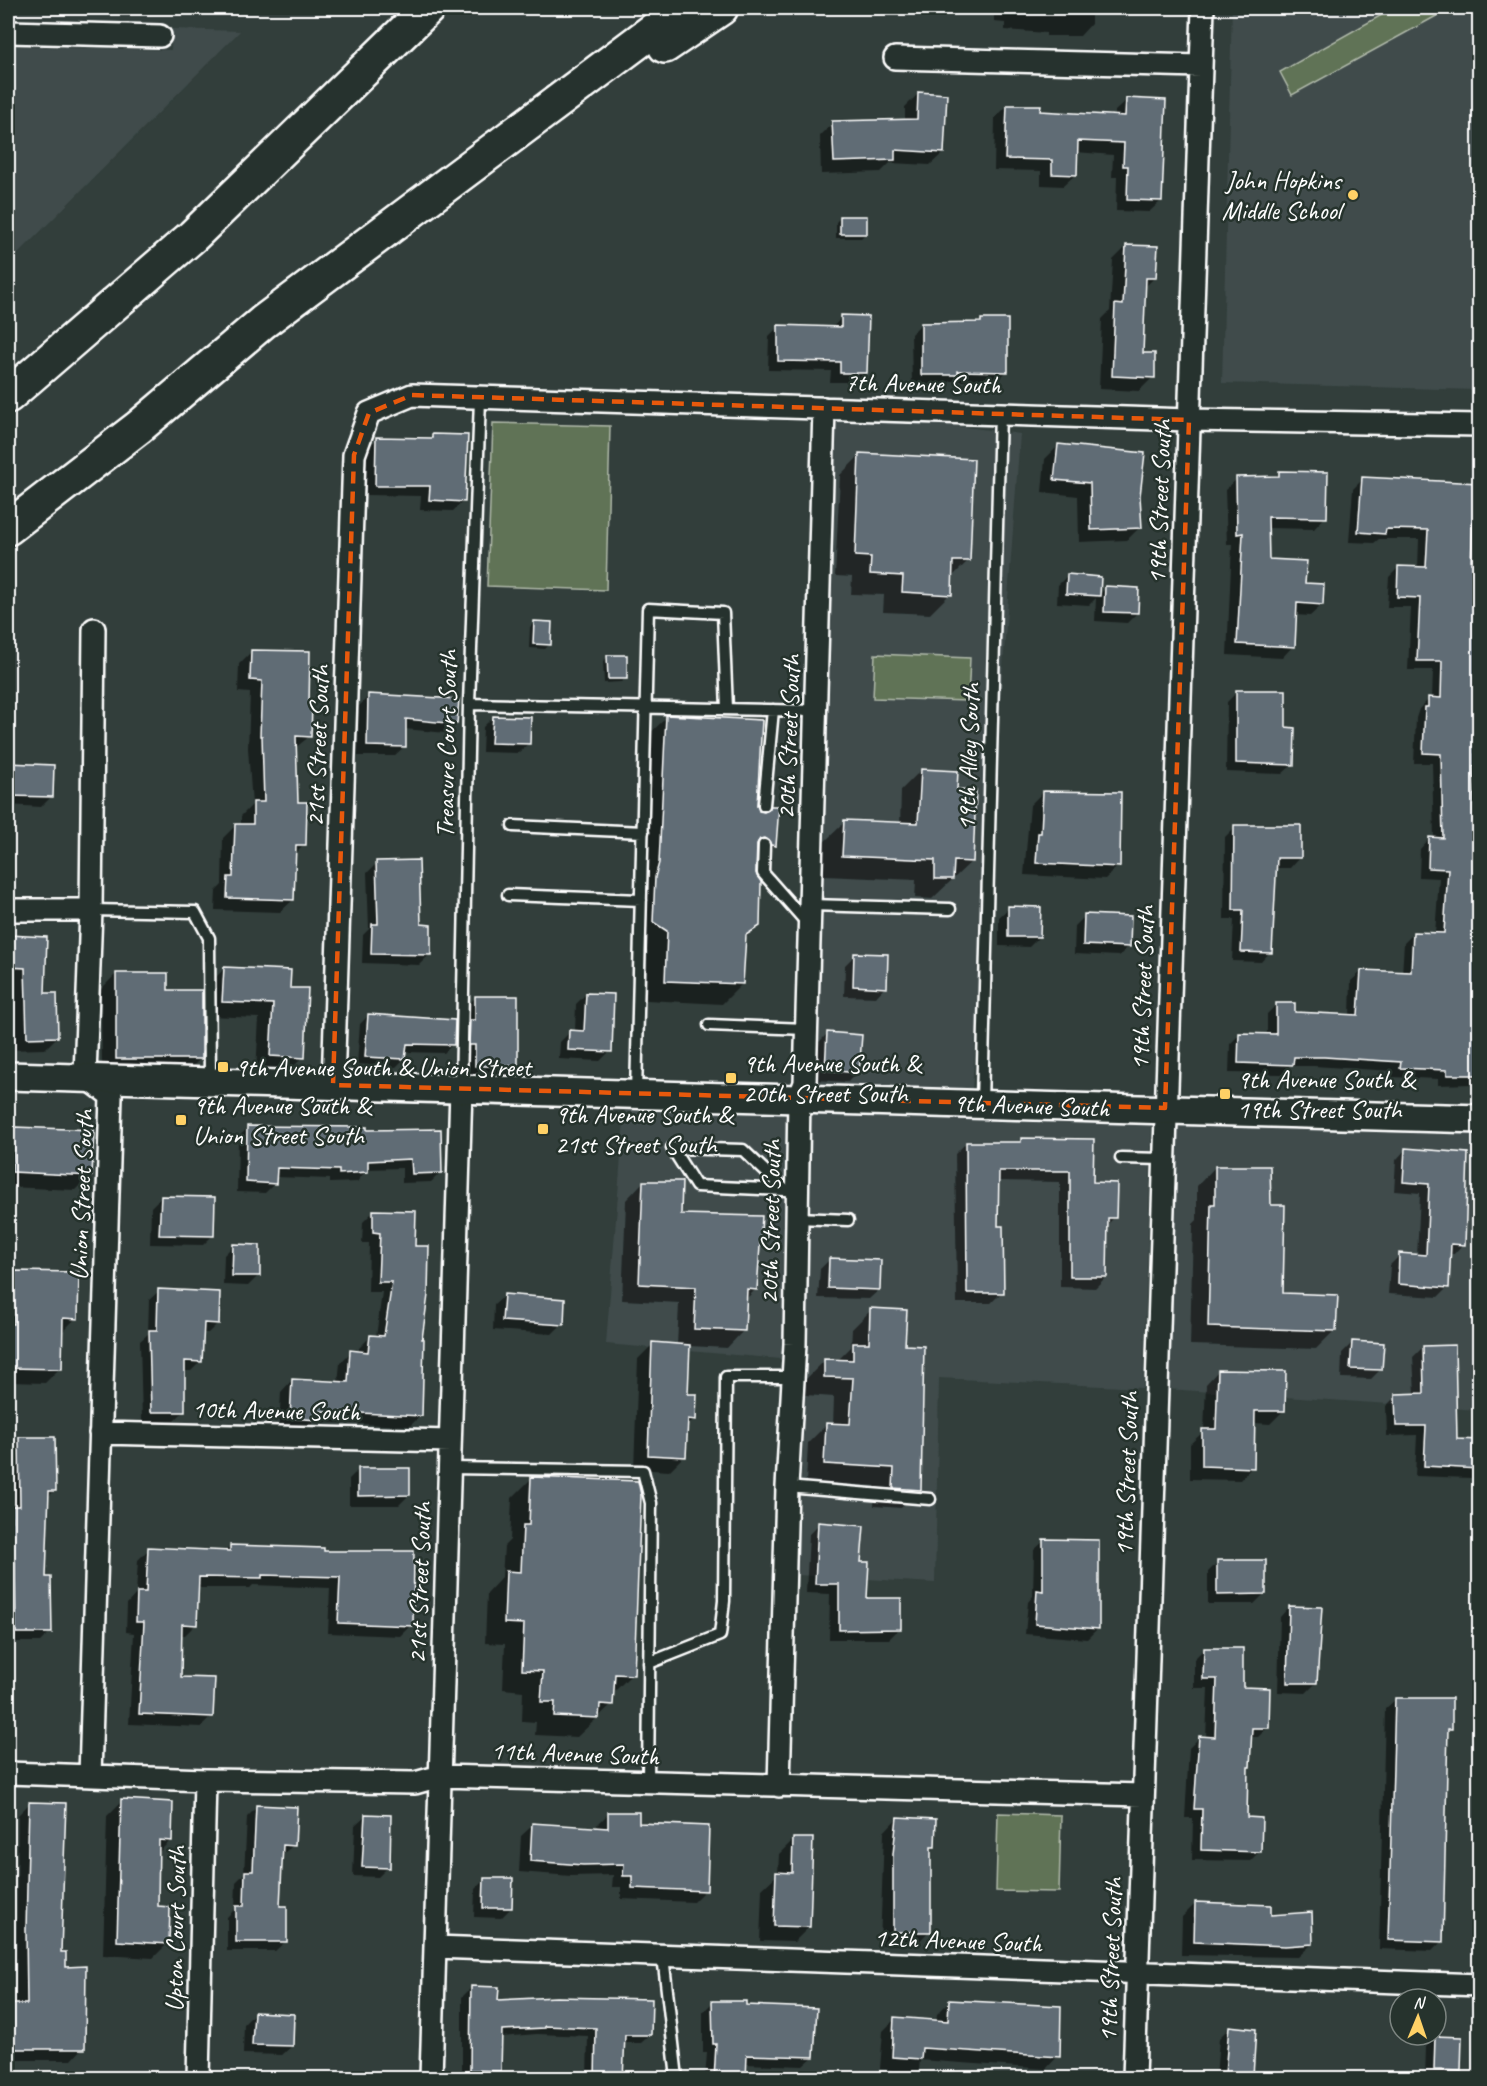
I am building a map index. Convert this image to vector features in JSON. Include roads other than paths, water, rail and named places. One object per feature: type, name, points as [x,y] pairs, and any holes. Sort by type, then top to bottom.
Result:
[{"type":"highway","points":[[193,236],[401,8]]},
{"type":"highway","points":[[8,396],[193,236],[428,8]]},
{"type":"highway","points":[[8,528],[139,427],[263,322],[683,8]]},
{"type":"highway","points":[[263,322],[721,8]]},
{"type":"street","name":"19th Street South","points":[[1134,2079],[1203,8]]},
{"type":"street","points":[[8,33],[160,36]]},
{"type":"street","points":[[895,58],[1200,66]]},
{"type":"street","name":"7th Avenue South","points":[[369,412],[412,395],[480,399],[1000,412],[1189,420],[1479,425]]},
{"type":"street","name":"20th Street South","points":[[779,1786],[797,1218],[791,1191],[799,1098],[805,1083],[824,408]]},
{"type":"street","name":"21st Street South","points":[[333,1085],[354,455],[369,412]]},
{"type":"street","name":"Union Street South","points":[[90,1776],[111,1096],[85,1076],[91,910],[94,629]]},
{"type":"street","points":[[8,910],[91,910]]},
{"type":"street","name":"9th Avenue South","points":[[8,1076],[85,1076],[1479,1119]]},
{"type":"street","name":"21st Street South","points":[[431,2079],[461,1089]]},
{"type":"street","name":"10th Avenue South","points":[[100,1433],[450,1441]]},
{"type":"street","name":"11th Avenue South","points":[[8,1773],[206,1780],[415,1783],[440,1776],[1142,1795]]},
{"type":"street","name":"Upton Court South","points":[[198,2079],[206,1780]]},
{"type":"street","name":"12th Avenue South","points":[[435,1947],[1479,1985]]},
{"type":"lane","name":"Treasure Court South","points":[[461,1089],[469,704],[480,399]]},
{"type":"lane","name":"19th Alley South","points":[[982,1103],[1000,412]]},
{"type":"lane","points":[[636,1094],[648,609],[723,613],[727,709]]},
{"type":"lane","points":[[469,704],[816,711]]},
{"type":"lane","points":[[764,805],[773,710]]},
{"type":"lane","points":[[513,826],[643,832]]},
{"type":"lane","points":[[764,845],[764,873],[810,915],[950,909]]},
{"type":"lane","points":[[508,895],[641,900]]},
{"type":"lane","points":[[91,910],[195,912],[210,938],[210,1080]]},
{"type":"lane","points":[[709,1024],[806,1029]]},
{"type":"lane","points":[[672,1148],[743,1150],[791,1191],[696,1186],[672,1148]]},
{"type":"lane","points":[[1121,1158],[1163,1159]]},
{"type":"lane","points":[[797,1218],[848,1220]]},
{"type":"lane","points":[[649,1663],[720,1635],[724,1601],[726,1377],[793,1377]]},
{"type":"lane","points":[[450,1468],[643,1471],[651,1503],[648,1782]]},
{"type":"lane","points":[[787,1486],[930,1499]]},
{"type":"lane","points":[[663,1956],[666,1997],[678,2079]]},
{"type":"place","name":"John Hopkins Middle School","points":[[1353,195]]},
{"type":"place","name":"9th Avenue South & Union Street","points":[[223,1067]]},
{"type":"place","name":"9th Avenue South & 20th Street South","points":[[731,1078]]},
{"type":"place","name":"9th Avenue South & 19th Street South","points":[[1225,1094]]},
{"type":"place","name":"9th Avenue South & Union Street South","points":[[181,1120]]},
{"type":"place","name":"9th Avenue South & 21st Street South","points":[[543,1129]]}]
